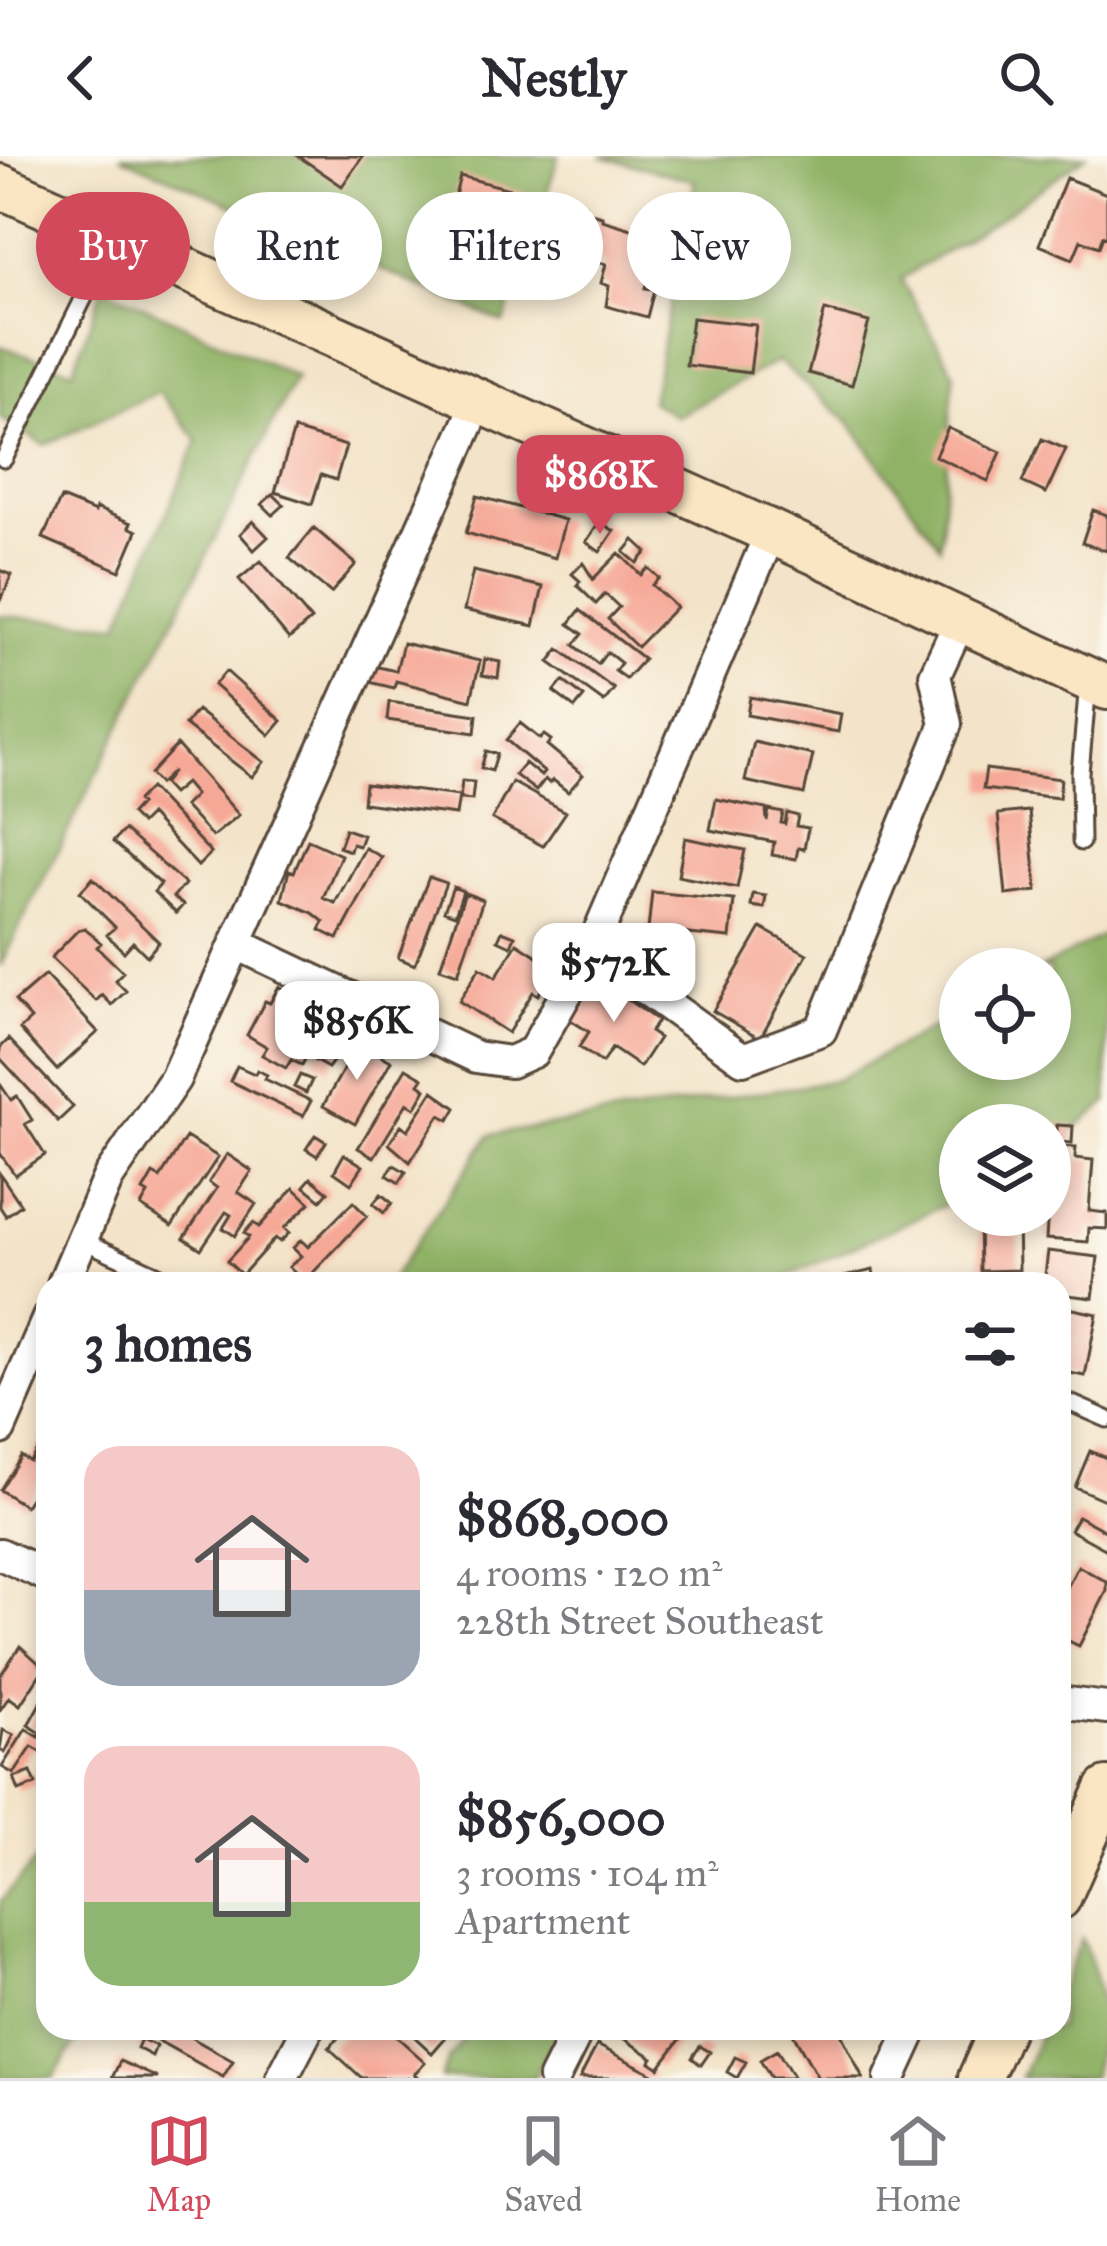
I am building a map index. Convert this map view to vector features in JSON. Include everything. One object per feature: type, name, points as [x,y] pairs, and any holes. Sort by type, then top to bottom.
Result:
[{"type":"main road","points":[[0,186],[36,202]]},
{"type":"main road","points":[[190,271],[960,621],[1100,678]]},
{"type":"main road","points":[[1071,1871],[1107,1789]]},
{"type":"main road","points":[[980,2078],[997,2040]]},
{"type":"street","points":[[67,1272],[108,1178],[175,1079],[479,400]]},
{"type":"street","points":[[237,944],[476,1057],[510,1062],[532,1052],[590,950],[770,532]]},
{"type":"street","points":[[590,950],[742,1059],[821,1030],[946,724],[935,675],[960,621]]},
{"type":"street","points":[[0,1429],[36,1346]]},
{"type":"street","points":[[0,1554],[36,1570]]},
{"type":"street","points":[[1071,1704],[1107,1708]]},
{"type":"street","points":[[282,2078],[302,2040]]},
{"type":"street","points":[[554,2078],[573,2040]]},
{"type":"street","points":[[890,2078],[907,2040]]},
{"type":"lane","points":[[4,459],[83,300]]},
{"type":"lane","points":[[1081,842],[1080,773],[1100,678]]},
{"type":"lane","points":[[82,1240],[152,1272]]},
{"type":"lane","points":[[1071,1402],[1106,1413]]},
{"type":"green space","points":[[120,156],[559,156],[547,192],[406,192],[406,280],[382,270],[382,192],[214,192],[214,197]]},
{"type":"green space","points":[[600,156],[1086,156],[995,221],[901,279],[954,372],[940,546],[849,422],[778,361],[677,416],[651,401],[671,300],[791,300],[791,192],[693,192],[695,181]]},
{"type":"green space","points":[[98,300],[131,300],[296,377],[0,966],[0,616],[119,624],[198,440],[158,392],[44,445],[0,418],[0,346],[73,370]]},
{"type":"green space","points":[[451,300],[512,300],[504,323]]},
{"type":"green space","points":[[1107,933],[1107,1103],[1071,1131],[1071,1104],[939,1104],[939,1208],[797,1272],[396,1272],[490,1135],[836,1080],[939,1024],[939,1080],[1071,1080],[1071,952]]},
{"type":"green space","points":[[36,1860],[36,2040],[77,2040],[53,2078],[0,2078],[0,1902]]},
{"type":"green space","points":[[1082,1939],[1101,2007],[1092,2078],[1021,2078],[1038,2040],[1071,2040],[1071,1964]]},
{"type":"green space","points":[[463,2040],[553,2040],[534,2078],[441,2078]]},
{"type":"building","points":[[298,156],[363,156],[342,186]]},
{"type":"building","points":[[460,176],[521,192],[456,192]]},
{"type":"building","points":[[1066,178],[1107,194],[1107,238],[1103,236],[1099,247],[1081,240],[1073,259],[1039,245]]},
{"type":"building","points":[[603,220],[627,228],[627,300],[651,300],[647,317],[606,306]]},
{"type":"building","points":[[825,310],[869,322],[852,385],[808,373]]},
{"type":"building","points":[[692,318],[756,325],[750,373],[686,365]]},
{"type":"building","points":[[948,428],[1001,452],[988,481],[935,456]]},
{"type":"building","points":[[294,430],[346,446],[336,480],[321,475],[312,504],[275,492]]},
{"type":"building","points":[[1042,439],[1066,449],[1046,493],[1022,482]]},
{"type":"building","points":[[273,494],[284,505],[273,515],[262,504]]},
{"type":"building","points":[[477,496],[565,520],[555,558],[466,533]]},
{"type":"building","points":[[61,498],[131,523],[129,527],[137,531],[120,571],[43,538]]},
{"type":"building","points":[[1093,510],[1107,515],[1107,551],[1082,543]]},
{"type":"building","points":[[253,521],[268,537],[254,550],[240,534]]},
{"type":"building","points":[[600,522],[614,531],[600,552],[586,542]]},
{"type":"building","points":[[314,528],[356,564],[331,593],[289,558]]},
{"type":"building","points":[[634,540],[647,552],[637,563],[624,552]]},
{"type":"building","points":[[619,553],[641,575],[648,568],[659,578],[652,585],[676,607],[637,647],[608,619],[619,607],[605,594],[596,604],[572,574],[583,563],[593,579]]},
{"type":"building","points":[[261,561],[311,620],[289,639],[239,579]]},
{"type":"building","points":[[0,570],[12,575],[0,602]]},
{"type":"building","points":[[473,571],[543,587],[534,626],[464,610]]},
{"type":"building","points":[[580,610],[644,659],[626,679],[615,671],[621,663],[607,652],[598,664],[574,645],[583,634],[569,624]]},
{"type":"building","points":[[403,643],[480,661],[471,700],[396,681],[394,688],[365,681],[369,665],[396,671]]},
{"type":"building","points":[[559,649],[614,689],[604,702],[549,662]]},
{"type":"building","points":[[485,659],[500,662],[498,678],[482,675]]},
{"type":"building","points":[[226,671],[282,721],[270,735],[214,685]]},
{"type":"building","points":[[563,681],[584,697],[575,708],[554,692]]},
{"type":"building","points":[[750,697],[841,714],[838,732],[747,715]]},
{"type":"building","points":[[389,702],[477,715],[475,733],[387,720]]},
{"type":"building","points":[[197,710],[264,762],[252,777],[185,725]]},
{"type":"building","points":[[520,723],[540,739],[544,735],[551,740],[547,745],[583,775],[568,792],[545,779],[536,791],[515,775],[525,763],[541,776],[544,772],[506,740]]},
{"type":"building","points":[[754,742],[813,755],[804,794],[745,781]]},
{"type":"building","points":[[177,745],[239,815],[212,837],[184,806],[195,795],[185,783],[172,794],[163,784],[173,771],[159,784],[150,774]]},
{"type":"building","points":[[486,751],[497,754],[492,771],[481,768]]},
{"type":"building","points":[[986,769],[1061,779],[1059,798],[983,789]]},
{"type":"building","points":[[462,781],[474,782],[472,800],[460,799]]},
{"type":"building","points":[[512,782],[566,812],[543,846],[492,819]]},
{"type":"building","points":[[365,784],[459,796],[456,815],[363,803]]},
{"type":"building","points":[[150,788],[211,853],[198,866],[150,815],[141,824],[131,814]]},
{"type":"building","points":[[716,799],[766,809],[767,821],[769,810],[783,813],[781,823],[785,824],[787,813],[798,816],[796,826],[808,828],[804,849],[798,848],[796,859],[772,855],[774,842],[710,830]]},
{"type":"building","points":[[1029,811],[1037,891],[1006,895],[998,814]]},
{"type":"building","points":[[345,829],[363,835],[359,846],[352,844],[350,851],[339,847]]},
{"type":"building","points":[[124,830],[185,884],[173,897],[183,905],[176,913],[154,892],[161,884],[113,842]]},
{"type":"building","points":[[685,838],[745,850],[737,888],[678,876]]},
{"type":"building","points":[[308,840],[341,855],[323,898],[335,903],[365,848],[382,857],[338,939],[320,930],[324,922],[313,913],[282,900],[289,870],[294,872]]},
{"type":"building","points":[[429,877],[446,883],[415,965],[398,958]]},
{"type":"building","points":[[93,878],[159,942],[147,956],[133,942],[124,952],[107,935],[115,927],[80,892]]},
{"type":"building","points":[[453,887],[463,891],[455,915],[444,911]]},
{"type":"building","points":[[652,892],[734,900],[730,938],[648,930]]},
{"type":"building","points":[[465,893],[483,900],[458,974],[440,968]]},
{"type":"building","points":[[753,894],[766,896],[764,908],[751,906]]},
{"type":"building","points":[[85,928],[123,972],[115,980],[126,991],[112,1005],[102,995],[96,1001],[51,958]]},
{"type":"building","points":[[761,928],[807,954],[760,1038],[713,1011]]},
{"type":"building","points":[[502,931],[515,936],[511,946],[498,940]]},
{"type":"building","points":[[517,943],[551,965],[542,978],[547,981],[538,995],[533,992],[508,1033],[459,1001],[480,967],[496,977]]},
{"type":"building","points":[[45,975],[98,1032],[57,1070],[20,1029],[31,1019],[15,1001]]},
{"type":"building","points":[[597,978],[658,1021],[650,1032],[659,1038],[640,1067],[612,1048],[602,1063],[579,1047],[589,1032],[569,1019]]},
{"type":"building","points":[[279,986],[310,1003],[301,1021],[320,1031],[302,1065],[291,1060],[286,1068],[262,1055],[267,1047],[247,1035]]},
{"type":"building","points":[[322,1037],[343,1048],[328,1068],[314,1060]]},
{"type":"building","points":[[9,1039],[73,1107],[58,1121],[0,1058],[0,1048]]},
{"type":"building","points":[[358,1043],[391,1061],[355,1124],[323,1106]]},
{"type":"building","points":[[237,1066],[255,1074],[257,1070],[267,1075],[265,1079],[311,1101],[303,1116],[230,1081]]},
{"type":"building","points":[[406,1068],[423,1078],[419,1084],[426,1089],[415,1108],[407,1103],[374,1157],[358,1148]]},
{"type":"building","points":[[300,1075],[312,1080],[306,1093],[294,1087]]},
{"type":"building","points":[[0,1084],[11,1100],[17,1096],[32,1120],[25,1124],[45,1155],[15,1175],[0,1153]]},
{"type":"building","points":[[433,1091],[456,1108],[449,1120],[440,1115],[410,1162],[389,1144],[401,1125],[408,1130]]},
{"type":"building","points":[[315,1135],[326,1142],[317,1156],[306,1149]]},
{"type":"building","points":[[186,1137],[218,1157],[172,1226],[141,1206],[148,1194],[143,1191],[153,1174],[160,1178]]},
{"type":"building","points":[[1071,1147],[1076,1147],[1075,1158],[1093,1160],[1089,1211],[1107,1213],[1107,1229],[1089,1228],[1088,1242],[1046,1239],[1071,1236]]},
{"type":"building","points":[[227,1154],[252,1171],[238,1192],[256,1204],[235,1236],[223,1228],[231,1215],[226,1212],[201,1249],[184,1238],[217,1188],[209,1182]]},
{"type":"building","points":[[344,1154],[363,1166],[351,1184],[334,1172]]},
{"type":"building","points":[[394,1165],[406,1172],[399,1183],[387,1175]]},
{"type":"building","points":[[0,1174],[21,1205],[6,1216],[0,1207]]},
{"type":"building","points":[[311,1178],[328,1192],[321,1200],[304,1186]]},
{"type":"building","points":[[294,1188],[310,1203],[284,1228],[289,1233],[280,1242],[275,1238],[245,1272],[239,1272],[227,1261],[249,1237],[244,1233],[253,1223],[259,1227]]},
{"type":"building","points":[[381,1194],[392,1203],[384,1213],[373,1204]]},
{"type":"building","points":[[353,1202],[367,1216],[314,1272],[294,1272],[289,1267],[301,1256],[293,1248],[301,1240],[308,1247]]},
{"type":"building","points":[[979,1236],[1018,1236],[1019,1270],[980,1271]]},
{"type":"building","points":[[1048,1251],[1098,1257],[1093,1298],[1071,1295],[1071,1272],[1045,1272]]},
{"type":"building","points":[[1071,1309],[1097,1314],[1085,1376],[1071,1373]]},
{"type":"building","points":[[1090,1451],[1107,1458],[1107,1501],[1075,1487]]},
{"type":"building","points":[[36,1452],[36,1489],[25,1506],[0,1490],[21,1456],[30,1461]]},
{"type":"building","points":[[1078,1516],[1107,1532],[1107,1550],[1071,1531]]},
{"type":"building","points":[[1078,1566],[1107,1582],[1107,1591],[1079,1646],[1071,1642],[1071,1580]]},
{"type":"building","points":[[20,1646],[36,1661],[36,1680],[20,1705],[9,1697],[0,1710],[0,1676]]},
{"type":"building","points":[[26,1729],[36,1735],[36,1749],[32,1747],[14,1774],[2,1767]]},
{"type":"building","points":[[3,1730],[14,1735],[5,1753],[0,1750]]},
{"type":"building","points":[[31,1772],[36,1784],[19,1791],[14,1778]]},
{"type":"building","points":[[141,2040],[156,2046],[152,2056],[137,2048]]},
{"type":"building","points":[[157,2040],[195,2040],[233,2061],[223,2077]]},
{"type":"building","points":[[336,2040],[400,2040],[425,2062],[414,2074],[419,2078],[362,2078],[329,2048]]},
{"type":"building","points":[[418,2040],[443,2040],[432,2053]]},
{"type":"building","points":[[626,2040],[680,2040],[659,2068],[650,2062],[653,2058]]},
{"type":"building","points":[[797,2040],[844,2040],[863,2078],[818,2078]]},
{"type":"building","points":[[597,2045],[653,2074],[651,2078],[580,2078]]},
{"type":"building","points":[[700,2046],[710,2052],[701,2065],[692,2058]]},
{"type":"building","points":[[777,2050],[794,2078],[771,2078],[760,2060]]},
{"type":"building","points":[[735,2057],[746,2062],[737,2078],[727,2072]]},
{"type":"building","points":[[120,2061],[158,2078],[112,2078]]}]
